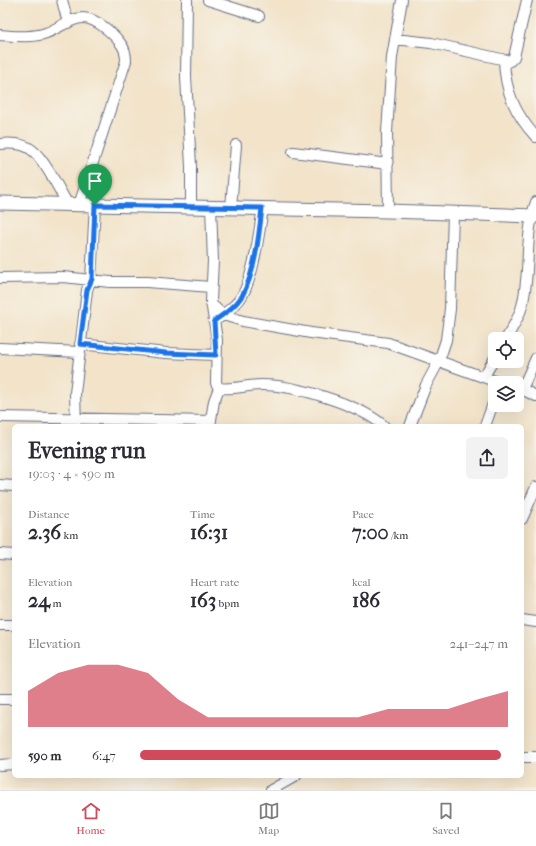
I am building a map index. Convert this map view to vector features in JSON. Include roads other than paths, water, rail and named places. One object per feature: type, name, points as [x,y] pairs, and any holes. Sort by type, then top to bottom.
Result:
[{"type":"main road","points":[[0,203],[388,211],[533,216]]},
{"type":"street","points":[[62,0],[68,23]]},
{"type":"street","points":[[187,0],[186,77],[191,166],[191,207]]},
{"type":"street","points":[[208,0],[259,16]]},
{"type":"street","points":[[388,211],[388,124],[392,57],[402,0]]},
{"type":"street","points":[[395,39],[431,43],[510,61],[514,57],[527,0]]},
{"type":"street","points":[[0,35],[21,36],[45,34],[82,18],[93,20],[121,43],[125,52],[126,61],[74,205]]},
{"type":"street","points":[[504,60],[506,87],[511,100],[524,124],[536,137]]},
{"type":"street","points":[[0,144],[13,143],[24,145],[33,151],[74,205]]},
{"type":"street","points":[[231,208],[236,145]]},
{"type":"street","points":[[293,152],[388,164]]},
{"type":"street","points":[[510,332],[523,305],[533,216],[536,202]]},
{"type":"street","points":[[76,423],[75,394],[87,290],[92,279],[95,205]]},
{"type":"street","points":[[211,207],[213,261],[211,304],[214,321],[216,383],[219,388]]},
{"type":"street","points":[[214,321],[233,307],[242,296],[252,265],[262,208]]},
{"type":"street","points":[[411,424],[426,385],[439,361],[446,340],[450,310],[453,214]]},
{"type":"street","points":[[0,278],[62,277],[110,282],[147,282],[211,287]]},
{"type":"street","points":[[211,304],[223,315],[243,321],[310,333],[388,343],[488,378]]},
{"type":"street","points":[[0,348],[80,348],[216,355]]},
{"type":"street","points":[[524,380],[536,358]]},
{"type":"street","points":[[484,376],[489,368]]},
{"type":"street","points":[[219,388],[281,386],[323,396],[343,403],[374,418],[382,424]]},
{"type":"street","points":[[0,417],[76,423],[210,423],[214,401],[219,388]]},
{"type":"street","points":[[524,390],[536,396]]},
{"type":"street","points":[[486,424],[490,412]]},
{"type":"street","points":[[0,485],[12,486]]},
{"type":"street","points":[[524,514],[536,487]]},
{"type":"street","points":[[0,554],[12,555]]},
{"type":"street","points":[[524,620],[536,622]]},
{"type":"street","points":[[0,625],[12,625]]},
{"type":"street","points":[[0,699],[12,699]]},
{"type":"street","points":[[524,757],[536,757]]},
{"type":"street","points":[[0,765],[12,764]]},
{"type":"street","points":[[271,790],[292,778]]}]
